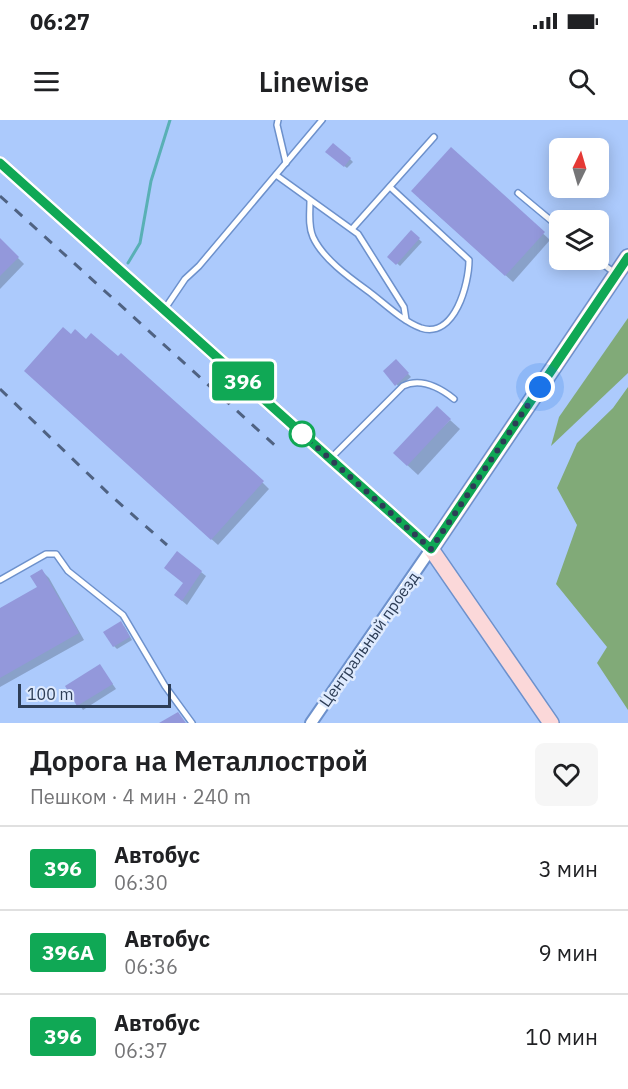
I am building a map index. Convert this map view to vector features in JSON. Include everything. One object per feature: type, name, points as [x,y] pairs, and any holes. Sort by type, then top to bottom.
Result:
[{"type":"street","points":[[0,163],[431,549],[552,723]]},
{"type":"street","name":"Центральный проезд","points":[[311,723],[628,256]]},
{"type":"lane","points":[[278,120],[277,125],[286,163]]},
{"type":"lane","points":[[164,310],[185,279],[199,267],[322,120]]},
{"type":"lane","points":[[352,229],[434,137]]},
{"type":"lane","points":[[276,175],[352,229],[367,248],[404,307],[406,320]]},
{"type":"lane","points":[[310,201],[309,220],[313,238],[325,253],[347,275],[406,320],[422,328],[434,329],[444,324],[462,297],[469,280],[469,260],[390,187]]},
{"type":"lane","points":[[518,193],[549,219]]},
{"type":"lane","points":[[609,269],[616,274]]},
{"type":"lane","points":[[330,459],[403,386],[414,381],[454,399]]},
{"type":"lane","points":[[0,580],[46,554],[56,554],[68,571],[123,615],[165,686],[192,723]]},
{"type":"green space","points":[[628,318],[628,373],[551,446],[559,417]]},
{"type":"green space","points":[[628,387],[628,710],[597,663],[607,647],[556,584],[577,525],[557,488],[577,443],[613,408]]},
{"type":"building","points":[[333,143],[351,158],[344,167],[325,152]]},
{"type":"building","points":[[451,147],[545,232],[505,276],[411,191]]},
{"type":"building","points":[[411,230],[420,238],[396,265],[387,257]]},
{"type":"building","points":[[0,238],[19,257],[0,276]]},
{"type":"building","points":[[63,327],[71,334],[75,329],[86,339],[91,333],[118,356],[121,353],[264,481],[211,540],[24,371]]},
{"type":"building","points":[[396,359],[409,373],[395,386],[383,371]]},
{"type":"building","points":[[437,406],[451,419],[407,466],[393,453]]},
{"type":"building","points":[[177,551],[202,571],[182,601],[174,595],[183,583],[164,568]]},
{"type":"building","points":[[42,569],[79,633],[0,678],[0,608],[37,587],[30,576]]},
{"type":"building","points":[[121,621],[130,637],[113,647],[103,632]]},
{"type":"building","points":[[100,664],[113,684],[77,706],[65,686]]},
{"type":"building","points":[[178,712],[186,723],[159,723]]},
{"type":"waterway","points":[[128,263],[140,243],[151,181],[170,120]]},
{"type":"railway","points":[[0,196],[279,449]]},
{"type":"railway","points":[[0,389],[109,494],[167,545]]},
{"type":"bus line","name":"396","points":[[0,163],[431,549],[628,257]]},
{"type":"route","points":[[302,434],[431,549],[540,387]]}]
